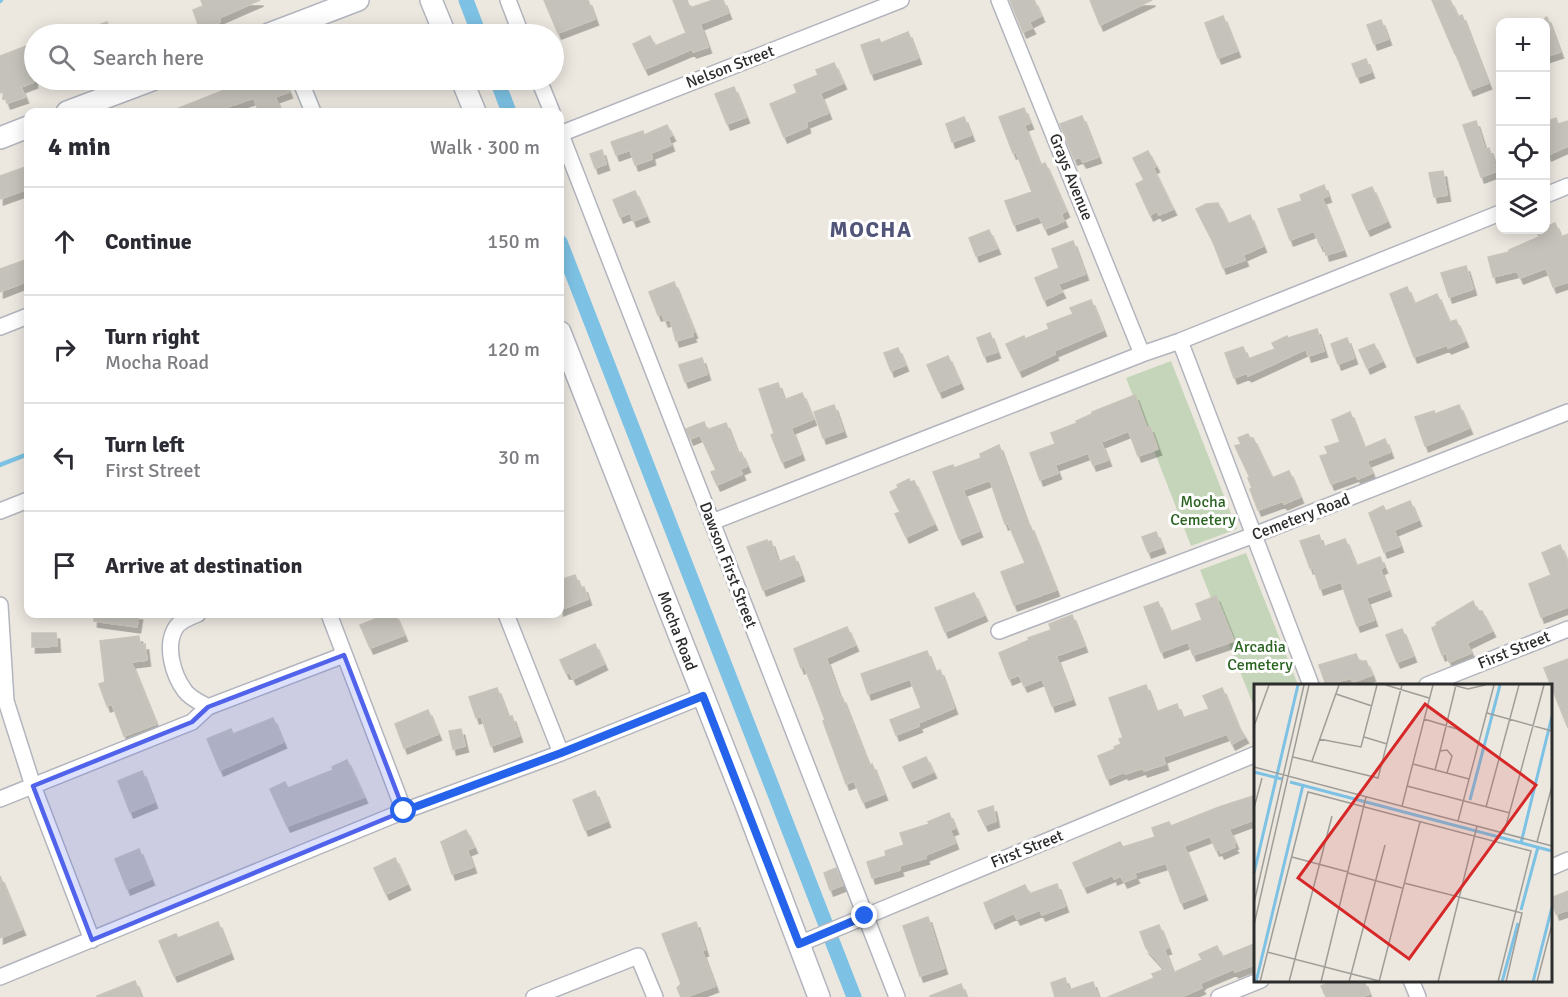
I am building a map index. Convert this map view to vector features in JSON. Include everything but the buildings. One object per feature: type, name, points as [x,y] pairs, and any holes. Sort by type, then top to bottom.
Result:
[{"type":"street","points":[[300,24],[358,0]]},
{"type":"street","points":[[431,0],[441,24]]},
{"type":"street","points":[[508,0],[517,24]]},
{"type":"street","name":"Nelson Street","points":[[564,131],[901,0]]},
{"type":"street","name":"Grays Avenue","points":[[999,0],[1142,354]]},
{"type":"street","points":[[78,108],[125,90]]},
{"type":"street","points":[[304,90],[310,108]]},
{"type":"street","points":[[466,90],[473,108]]},
{"type":"street","points":[[543,90],[550,108]]},
{"type":"street","points":[[0,138],[24,129]]},
{"type":"street","name":"Dawson First Street","points":[[564,143],[897,997]]},
{"type":"street","points":[[1550,193],[1568,186]]},
{"type":"street","points":[[712,522],[1142,354],[1180,342],[1496,215]]},
{"type":"street","points":[[0,327],[24,318]]},
{"type":"street","name":"Mocha Road","points":[[564,342],[703,696],[807,941],[819,997]]},
{"type":"street","points":[[1180,342],[1311,684]]},
{"type":"street","name":"Cemetery Road","points":[[999,631],[1254,535],[1568,412]]},
{"type":"street","points":[[0,511],[24,502]]},
{"type":"street","points":[[0,605],[6,701],[33,786],[92,940]]},
{"type":"street","points":[[187,618],[175,627],[170,643],[174,672],[186,693],[208,707]]},
{"type":"street","points":[[330,618],[404,811]]},
{"type":"street","points":[[508,618],[561,753]]},
{"type":"street","name":"First Street","points":[[1430,684],[1568,629]]},
{"type":"street","points":[[0,799],[192,722],[208,707],[344,655]]},
{"type":"street","points":[[0,976],[404,811],[561,753],[703,696]]},
{"type":"street","name":"First Street","points":[[807,941],[1254,755]]},
{"type":"street","points":[[1553,866],[1568,860]]},
{"type":"street","points":[[534,997],[638,956],[655,997]]},
{"type":"street","points":[[1219,997],[1258,982]]},
{"type":"street","points":[[1411,982],[1418,997]]},
{"type":"highlighted area","points":[[344,655],[404,811],[92,940],[33,786],[192,722],[208,707]]},
{"type":"green space","name":"Mocha Cemetery","points":[[1171,361],[1237,529],[1191,546],[1126,378]]},
{"type":"green space","name":"Arcadia Cemetery","points":[[1246,553],[1298,684],[1254,684],[1254,707],[1200,570]]},
{"type":"waterway","points":[[466,0],[475,24]]},
{"type":"waterway","points":[[501,90],[508,108]]},
{"type":"waterway","points":[[564,252],[854,997]]},
{"type":"waterway","points":[[0,465],[24,456]]},
{"type":"district","name":"MOCHA","points":[[871,229]]},
{"type":"route","points":[[404,811],[561,753],[703,696],[799,944],[865,916]]}]
